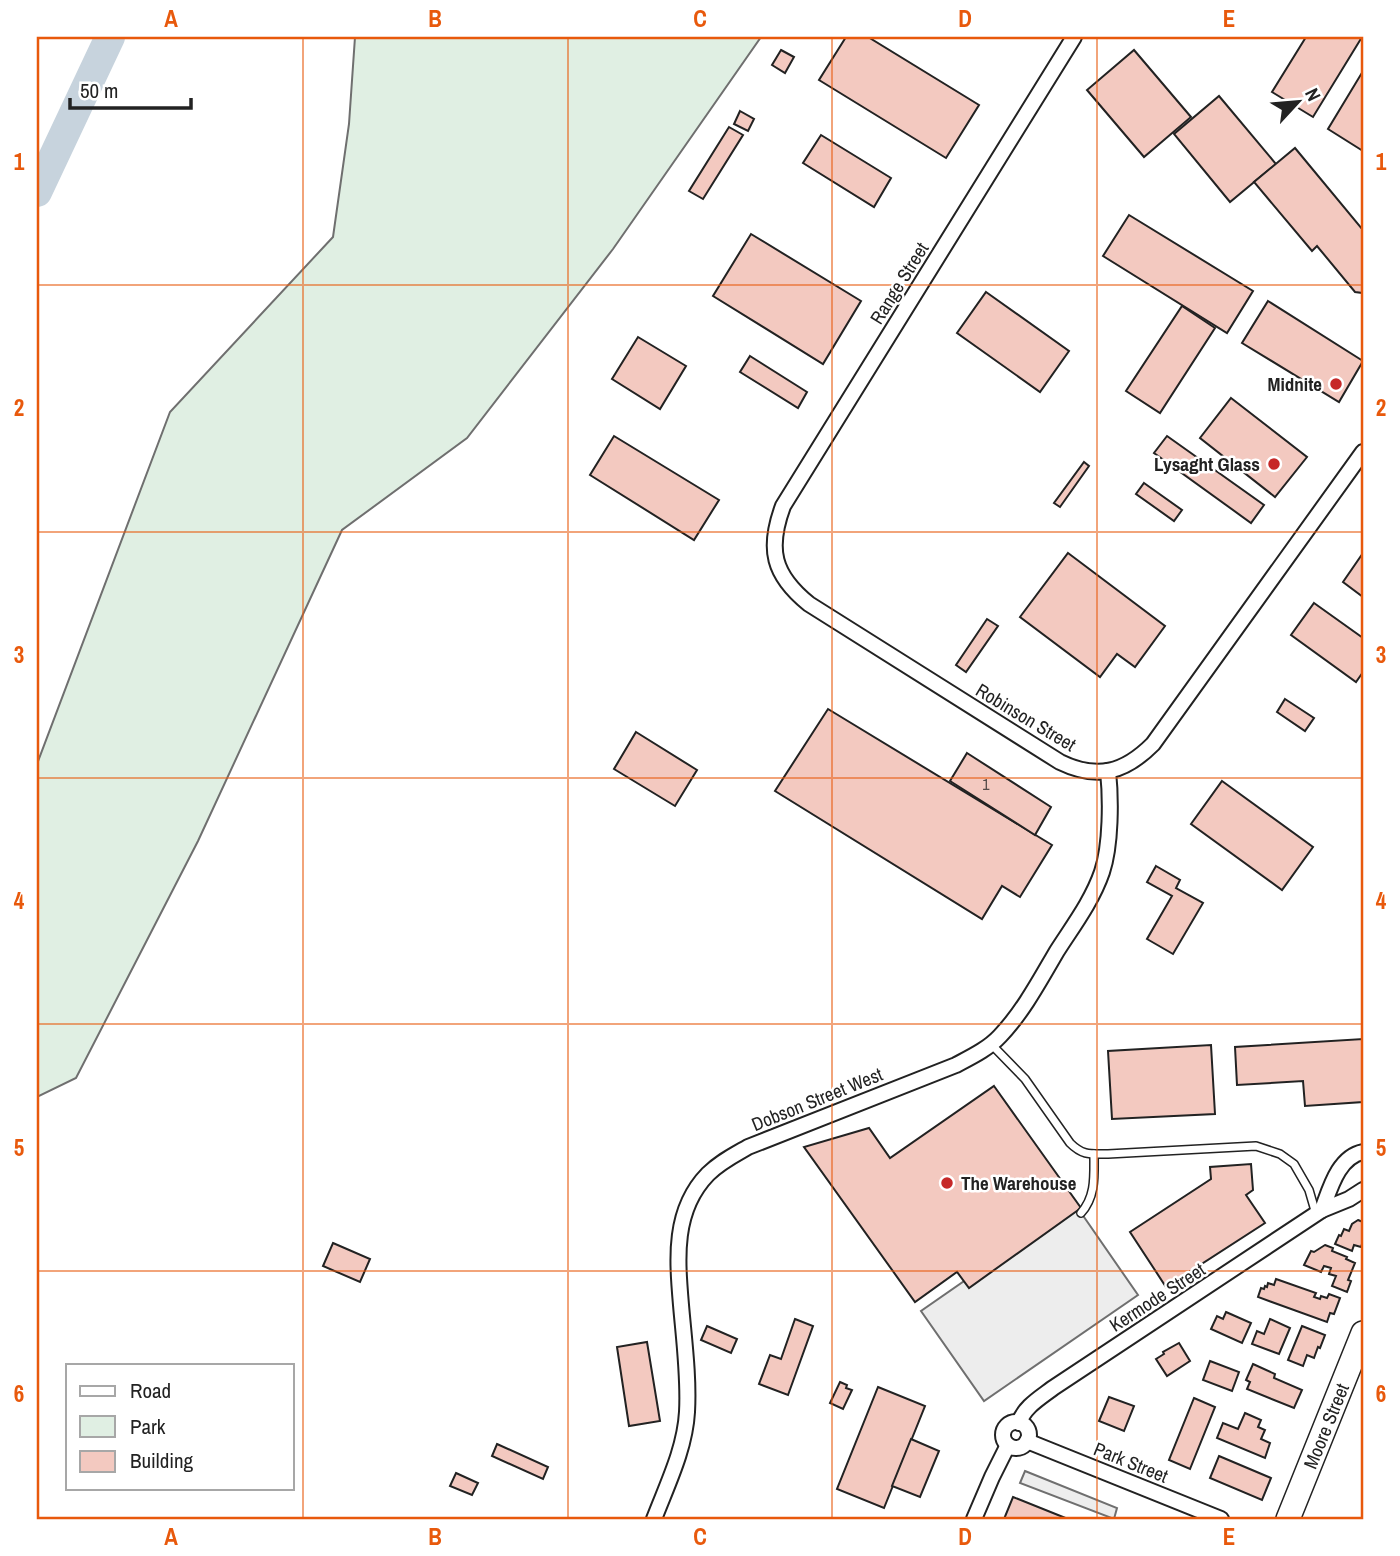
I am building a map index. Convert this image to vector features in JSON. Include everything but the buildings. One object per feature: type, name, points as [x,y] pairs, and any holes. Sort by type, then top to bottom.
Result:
[{"type":"main road","name":"Moore Street","points":[[1288,1519],[1363,1334]]},
{"type":"street","name":"Range Street","points":[[774,555],[773,541],[783,506],[1074,37]]},
{"type":"street","name":"Robinson Street","points":[[774,555],[788,584],[809,604],[1060,762],[1086,772],[1108,771],[1131,762],[1153,744],[1363,452]]},
{"type":"street","name":"Dobson Street West","points":[[654,1519],[677,1461],[687,1415],[677,1264],[683,1215],[693,1194],[708,1174],[726,1159],[748,1147],[956,1065],[978,1054],[1000,1036],[1015,1018],[1093,893],[1102,871],[1106,853],[1110,791],[1108,771]]},
{"type":"street","points":[[1320,1212],[1339,1170],[1354,1155],[1363,1152]]},
{"type":"street","name":"Kermode Street","points":[[1019,1423],[1021,1416],[1030,1406],[1053,1388],[1320,1212],[1363,1191]]},
{"type":"street","points":[[1010,1423],[1019,1423],[1027,1430],[1027,1441],[1019,1448],[1008,1445],[1003,1438],[1004,1429],[1010,1423]]},
{"type":"street","name":"Park Street","points":[[1027,1441],[1221,1519]]},
{"type":"street","points":[[974,1519],[1008,1445]]},
{"type":"lane","points":[[991,1044],[1025,1079],[1077,1150],[1094,1154],[1256,1146],[1280,1154],[1294,1164],[1320,1212]]},
{"type":"lane","points":[[1082,1213],[1093,1194],[1094,1154]]},
{"type":"green space","points":[[355,37],[761,37],[613,249],[467,438],[342,530],[198,841],[76,1078],[37,1097],[37,764],[170,412],[333,237],[349,124]]},
{"type":"shaded area","points":[[1075,1204],[1138,1295],[984,1401],[921,1311]]},
{"type":"shaded area","points":[[1025,1471],[1117,1508],[1114,1519],[1020,1483]]},
{"type":"waterway","points":[[37,192],[110,37]]},
{"type":"place","name":"Midnite","points":[[1336,384]]},
{"type":"place","name":"Lysaght Glass","points":[[1274,464]]},
{"type":"place","name":"The Warehouse","points":[[947,1183]]}]
